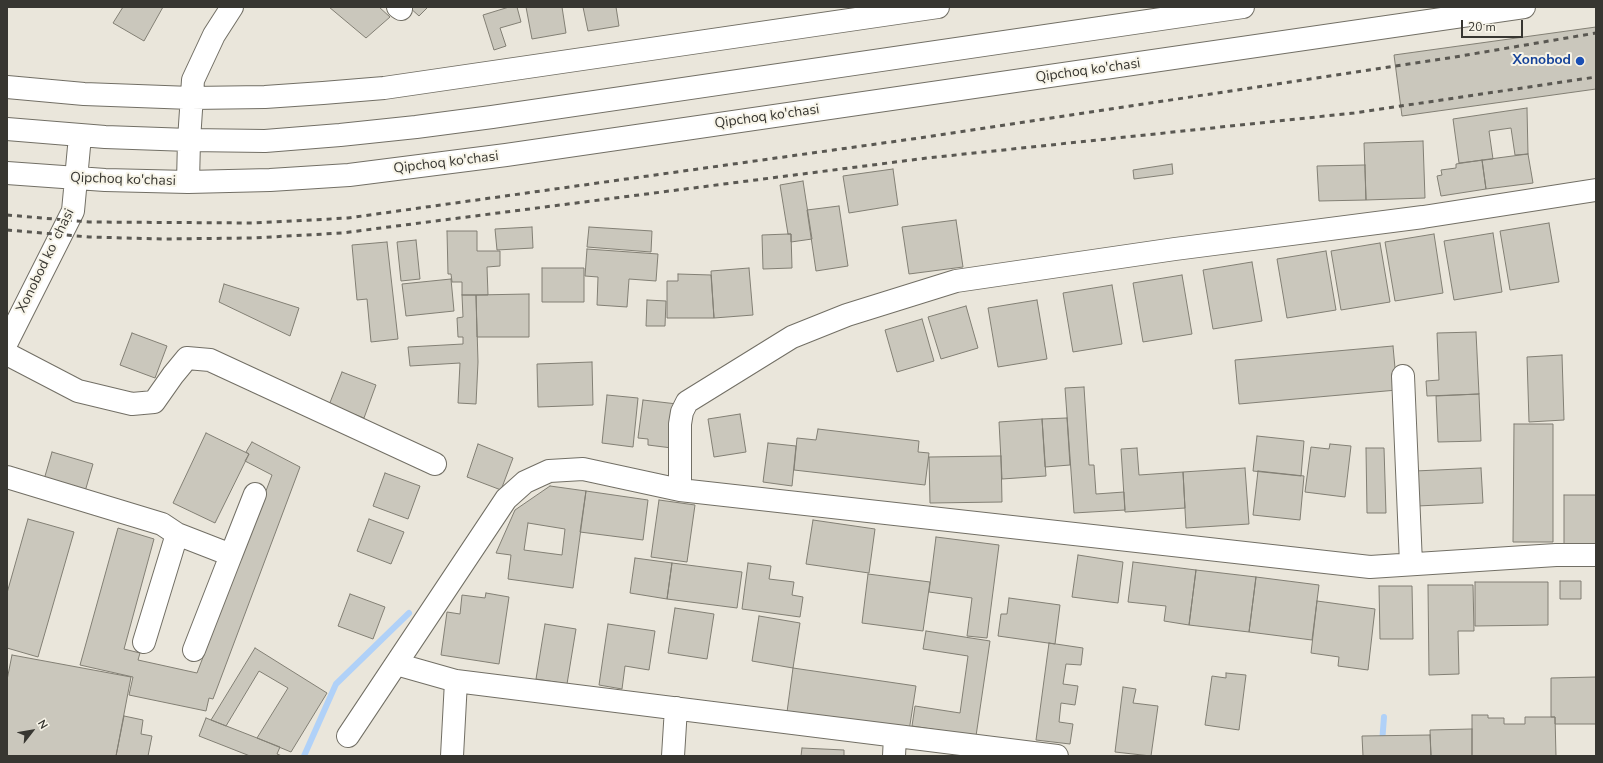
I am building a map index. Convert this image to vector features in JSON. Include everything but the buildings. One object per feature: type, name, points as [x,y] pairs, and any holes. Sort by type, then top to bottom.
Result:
[{"type":"street","points":[[188,182],[193,80],[214,35],[232,7]]},
{"type":"street","points":[[7,87],[84,94],[191,98],[265,97],[384,88],[938,7]]},
{"type":"street","points":[[7,129],[80,136],[265,141],[416,127],[1243,7]]},
{"type":"street","name":"Qipchoq ko'chasi","points":[[7,173],[76,178],[188,182],[270,180],[349,175],[437,164],[1524,7]]},
{"type":"street","name":"Xonobod koʻchasi","points":[[7,342],[73,211],[80,136]]},
{"type":"street","points":[[680,490],[680,424],[682,412],[687,402],[792,337],[847,315],[956,281],[1174,249],[1423,217],[1596,190]]},
{"type":"street","points":[[7,354],[78,391],[132,404],[154,402],[187,358],[210,360],[435,464]]},
{"type":"street","points":[[1403,376],[1411,564]]},
{"type":"street","points":[[348,736],[506,499],[526,482],[549,471],[583,468],[680,490],[1370,567],[1556,555],[1596,555]]},
{"type":"street","points":[[7,477],[162,524],[177,534],[231,555]]},
{"type":"street","points":[[194,650],[255,494]]},
{"type":"street","points":[[144,642],[177,534]]},
{"type":"street","points":[[396,664],[456,681],[676,708],[895,746],[1057,756]]},
{"type":"street","points":[[452,756],[456,681]]},
{"type":"street","points":[[673,756],[676,708]]},
{"type":"waterway","points":[[304,756],[336,684],[409,613]]},
{"type":"waterway","points":[[1381,756],[1384,717]]},
{"type":"railway","points":[[7,215],[89,222],[254,223],[348,218],[912,139],[1449,58],[1596,33]]},
{"type":"railway","points":[[7,230],[89,237],[162,239],[252,238],[342,233],[927,158],[1354,113],[1596,77]]},
{"type":"place","name":"Xonobod","points":[[1580,61]]}]
